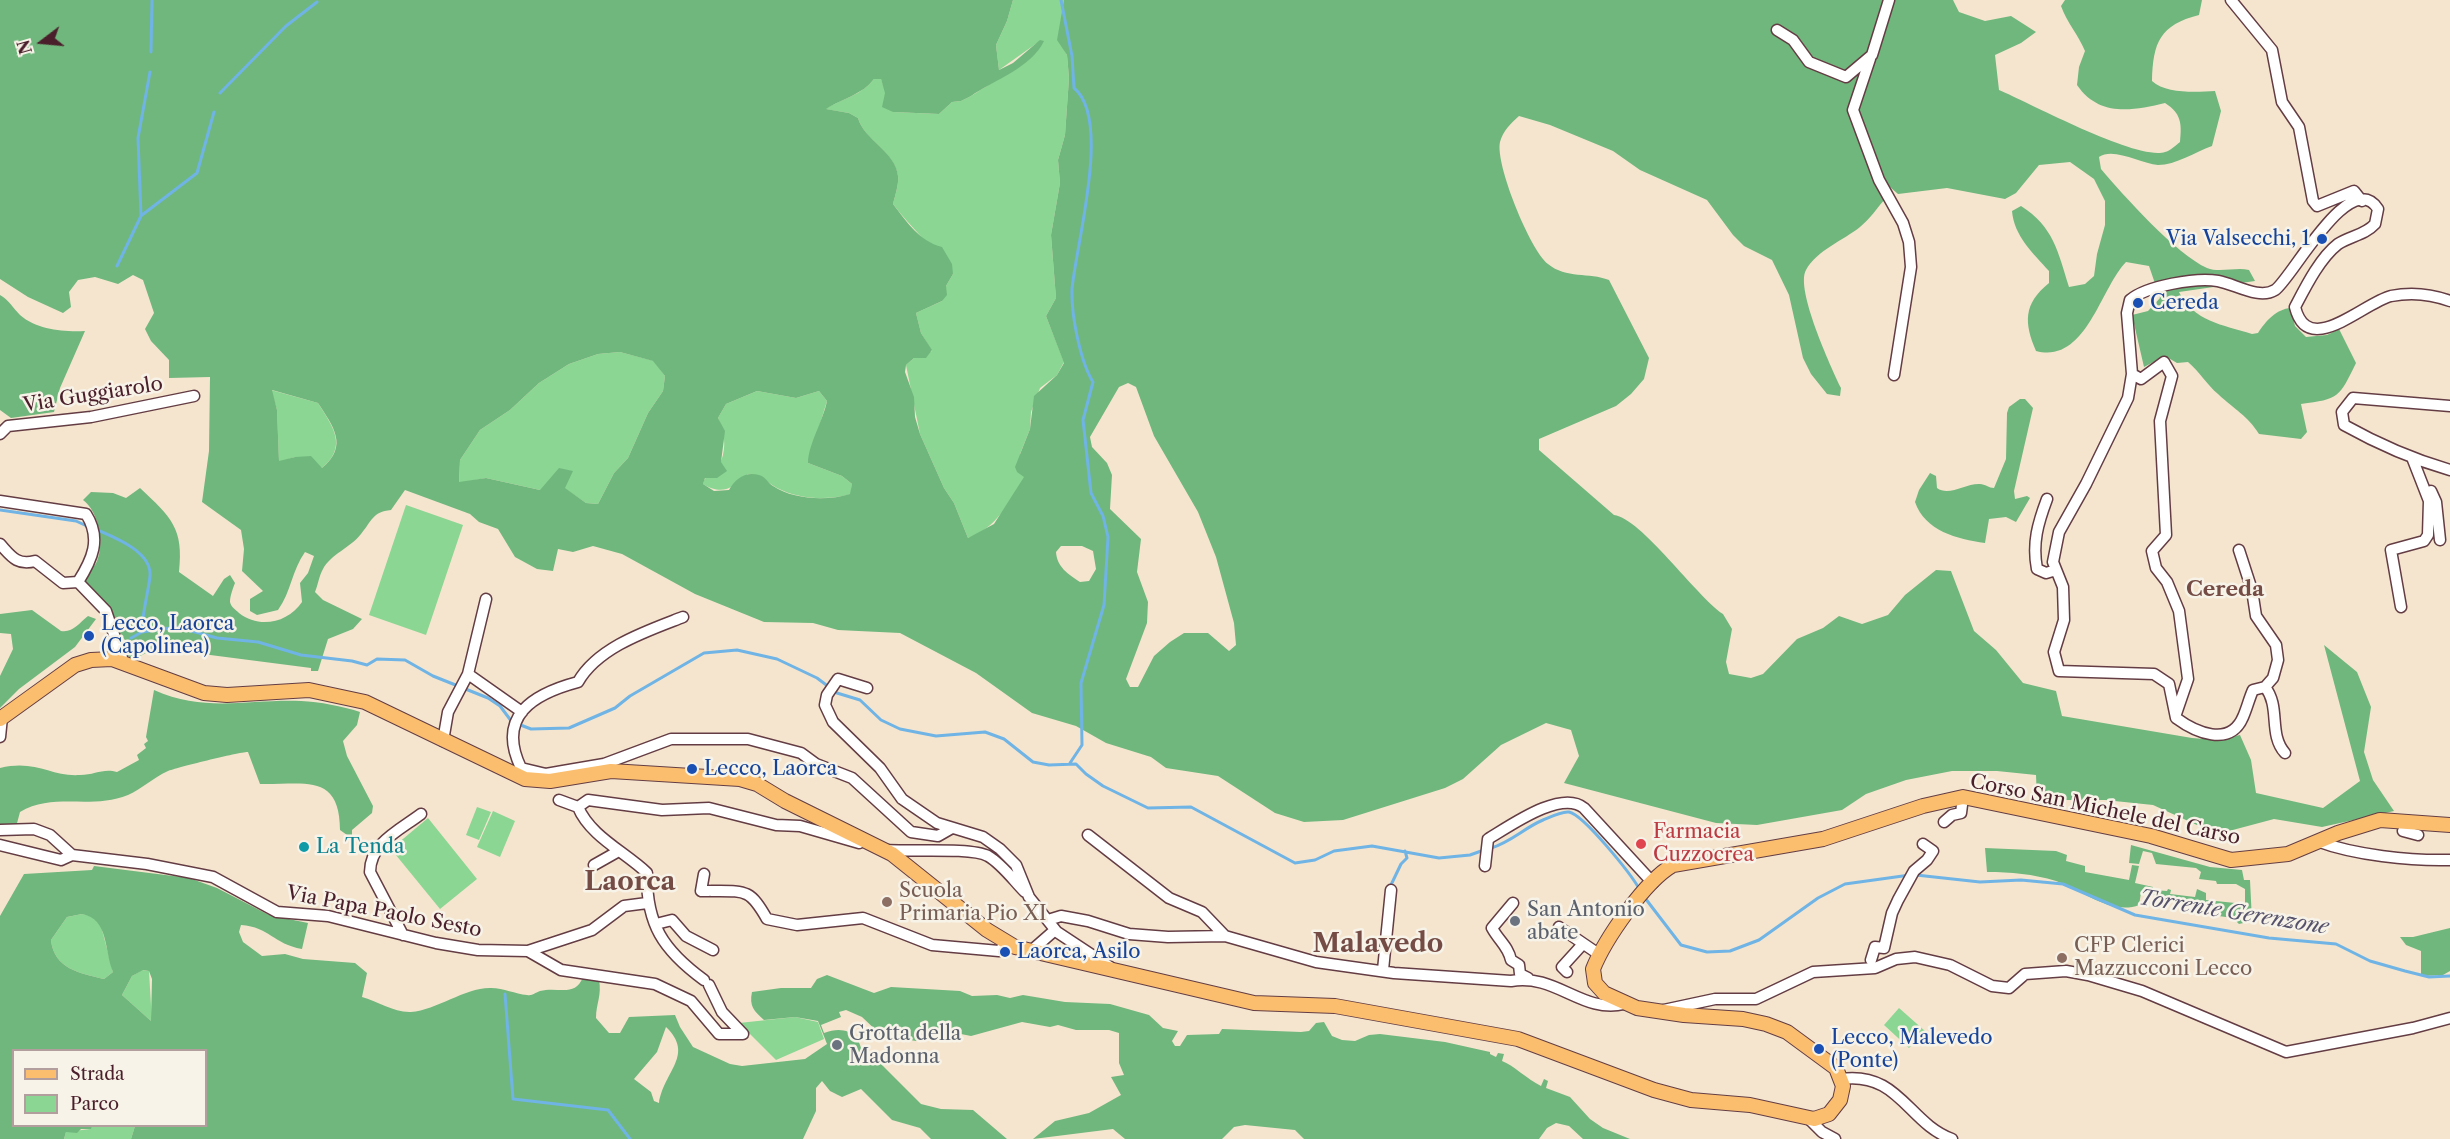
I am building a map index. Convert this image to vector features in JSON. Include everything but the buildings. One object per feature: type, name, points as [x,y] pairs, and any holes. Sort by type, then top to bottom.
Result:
[{"type":"main road","points":[[1,718],[75,665],[102,659],[124,664],[204,693],[227,695],[309,690],[356,699],[383,709],[443,741],[525,779],[539,781],[563,774],[611,771],[740,779],[757,784],[785,801],[881,848],[1007,944],[1254,1003],[1342,1007],[1518,1039],[1670,1095],[1691,1100],[1750,1104],[1809,1119],[1825,1118],[1834,1111],[1842,1093],[1841,1079],[1836,1068],[1825,1059],[1777,1027],[1743,1019],[1656,1012],[1624,1004],[1604,993],[1595,983],[1593,969],[1600,955]]},
{"type":"main road","name":"Corso San Michele del Carso","points":[[1600,955],[1633,907],[1653,883],[1667,869],[1680,863],[1823,840],[1923,806],[1963,797],[2151,836],[2231,860],[2273,858],[2380,820],[2450,825]]},
{"type":"street","points":[[1889,0],[1853,110],[1879,180],[1904,223],[1909,242],[1911,267],[1894,375]]},
{"type":"street","points":[[2231,0],[2272,50],[2282,102],[2299,127],[2313,201],[2317,206],[2324,205],[2354,191],[2362,201]]},
{"type":"street","points":[[1777,30],[1793,40],[1809,62],[1846,77],[1870,58]]},
{"type":"street","points":[[2239,550],[2252,590],[2256,616],[2276,645],[2278,660],[2273,678],[2265,687],[2253,690],[2243,719],[2232,730],[2217,735],[2202,734],[2191,729],[2176,718],[2169,684],[2154,674],[2059,671],[2054,652],[2064,620],[2063,587],[2054,562],[2059,532],[2128,398],[2132,374],[2127,314],[2133,298],[2155,289],[2206,280],[2217,280],[2258,293],[2270,292],[2283,282],[2326,223],[2346,207],[2362,201],[2372,202],[2378,209],[2375,224],[2368,230],[2339,243],[2324,261],[2295,307],[2301,321],[2313,329],[2327,329],[2390,297],[2421,293],[2450,301]]},
{"type":"street","points":[[2132,374],[2141,379],[2164,362],[2172,376],[2160,421],[2166,535],[2152,550],[2156,568],[2167,582],[2179,611],[2188,679],[2175,714]]},
{"type":"street","name":"Via Guggiarolo","points":[[0,434],[8,426],[92,417],[194,396]]},
{"type":"street","points":[[2450,406],[2354,398],[2342,412],[2344,425],[2413,460],[2450,470]]},
{"type":"street","points":[[2413,460],[2436,502],[2440,540]]},
{"type":"street","points":[[2401,607],[2391,550],[2424,541],[2428,535],[2429,501],[2413,460]]},
{"type":"street","points":[[2047,499],[2035,535],[2034,554],[2037,569],[2046,573],[2056,570]]},
{"type":"street","points":[[0,501],[86,514],[93,525],[93,558],[78,582]]},
{"type":"street","points":[[0,544],[15,561],[26,563],[34,561],[63,583],[78,582],[106,611],[124,664]]},
{"type":"street","points":[[443,741],[448,712],[468,674],[486,599]]},
{"type":"street","points":[[684,617],[637,635],[586,669],[578,682],[547,690],[520,713],[511,736],[513,753],[521,768],[546,774],[563,774],[604,764],[671,739],[748,739],[801,753],[816,764],[852,778],[911,832],[938,836],[952,828]]},
{"type":"street","points":[[468,674],[520,713]]},
{"type":"street","points":[[832,729],[824,713],[826,700],[838,679],[867,688]]},
{"type":"street","points":[[2265,687],[2272,695],[2275,736],[2285,753]]},
{"type":"street","points":[[826,700],[833,722],[880,768],[902,799],[937,824],[983,837],[1000,849],[1016,865],[1029,897]]},
{"type":"street","points":[[0,737],[1,718]]},
{"type":"street","points":[[1944,822],[1952,815],[1961,813],[1963,797]]},
{"type":"street","points":[[528,951],[561,970],[655,984],[691,1001],[719,1034],[743,1034],[722,1012],[718,999],[706,983],[662,942],[647,903],[647,873],[617,852],[582,816],[578,807],[559,800]]},
{"type":"street","points":[[578,807],[588,800],[662,810],[709,808],[776,825],[800,826],[881,848],[914,852],[962,850],[987,855],[1029,897],[1055,930],[1117,972]]},
{"type":"street","points":[[1485,862],[1488,839],[1521,819],[1560,803],[1572,802],[1584,808],[1653,883]]},
{"type":"street","points":[[403,935],[370,872],[370,861],[377,847],[421,814]]},
{"type":"street","points":[[0,830],[34,829],[50,835],[72,855]]},
{"type":"street","points":[[2403,831],[2418,835]]},
{"type":"street","points":[[1088,835],[1169,898],[1202,912],[1225,936]]},
{"type":"street","points":[[2317,841],[2340,850],[2423,861],[2450,860]]},
{"type":"street","points":[[1870,960],[1875,947],[1884,948],[1892,913],[1912,875],[1927,860],[1933,850],[1923,844]]},
{"type":"street","name":"Via Papa Paolo Sesto","points":[[0,845],[61,860],[72,855],[147,864],[213,877],[277,912],[328,916],[403,935],[478,950],[528,951]]},
{"type":"street","points":[[594,865],[617,852]]},
{"type":"street","points":[[704,874],[707,891],[749,893],[755,898],[767,919],[781,923],[797,925],[863,918],[932,945],[999,951],[1007,944]]},
{"type":"street","points":[[1383,970],[1391,890]]},
{"type":"street","points":[[528,951],[592,930],[624,906],[647,903]]},
{"type":"street","points":[[1513,903],[1492,928],[1498,939],[1508,946],[1511,960],[1519,965],[1520,974],[1609,1008],[1624,1004]]},
{"type":"street","points":[[1048,920],[1061,916],[1088,921],[1129,934],[1168,937],[1225,936],[1316,962],[1511,981],[1528,978]]},
{"type":"street","points":[[656,924],[672,921],[686,936],[713,950]]},
{"type":"street","points":[[1558,927],[1600,955]]},
{"type":"street","points":[[1031,951],[1055,930]]},
{"type":"street","points":[[1556,987],[1572,973],[1562,967],[1582,945]]},
{"type":"street","points":[[1656,1012],[1715,999],[1756,999],[1814,972],[1875,968],[1896,959],[1915,957],[1950,964],[1992,986],[2009,988],[2025,974],[2066,971],[2088,975],[2142,991],[2286,1052],[2413,1028],[2450,1018]]},
{"type":"street","points":[[1841,1079],[1864,1078],[1881,1084],[1940,1133],[1952,1139]]},
{"type":"street","points":[[1809,1119],[1822,1132],[1835,1139]]},
{"type":"green space","points":[[0,0],[1013,0],[1007,21],[996,45],[999,70],[1013,63],[1040,40],[1044,41],[1030,59],[1011,73],[961,101],[952,102],[939,114],[893,112],[882,107],[885,93],[881,79],[874,79],[858,93],[826,109],[849,113],[858,118],[866,133],[892,160],[896,168],[898,183],[893,204],[920,236],[942,247],[952,264],[953,274],[946,286],[947,295],[942,301],[916,313],[921,333],[932,350],[926,358],[914,358],[906,365],[905,372],[914,397],[915,417],[920,434],[944,488],[954,503],[968,538],[994,524],[1024,477],[1017,472],[1015,467],[1030,429],[1034,396],[1057,375],[1064,363],[1046,316],[1056,298],[1051,235],[1060,183],[1058,160],[1065,135],[1069,78],[1067,55],[1057,40],[1064,0],[1953,0],[1959,12],[1985,21],[2011,16],[2036,32],[2021,43],[1995,55],[1999,90],[2108,140],[2151,152],[2165,152],[2180,142],[2181,129],[2177,115],[2165,103],[2128,109],[2106,107],[2095,102],[2077,85],[2079,67],[2085,51],[2061,6],[2065,0],[2202,0],[2199,15],[2175,24],[2161,37],[2154,56],[2152,81],[2173,90],[2215,91],[2221,111],[2212,146],[2179,161],[2158,165],[2120,155],[2105,154],[2099,157],[2101,169],[2166,238],[2194,261],[2212,269],[2249,270],[2255,281],[2179,292],[2192,310],[2220,324],[2252,334],[2258,333],[2276,313],[2291,308],[2295,326],[2306,337],[2327,335],[2339,329],[2356,363],[2346,383],[2336,395],[2301,404],[2307,432],[2301,439],[2259,434],[2245,417],[2214,390],[2188,362],[2177,363],[2165,356],[2144,367],[2132,315],[2148,311],[2160,298],[2149,266],[2126,262],[2080,336],[2068,346],[2053,352],[2036,351],[2029,332],[2028,314],[2034,299],[2049,283],[2049,271],[2020,236],[2012,211],[2021,206],[2032,214],[2048,232],[2058,252],[2069,287],[2085,284],[2094,276],[2105,225],[2105,201],[2094,179],[2070,162],[2039,165],[2016,193],[2005,199],[1947,188],[1898,194],[1876,175],[1885,199],[1860,227],[1831,246],[1811,263],[1806,270],[1804,280],[1810,310],[1841,388],[1840,396],[1827,394],[1811,374],[1803,358],[1789,295],[1772,260],[1744,246],[1707,200],[1640,170],[1613,151],[1550,125],[1519,116],[1503,134],[1500,153],[1508,187],[1532,242],[1541,256],[1555,269],[1570,274],[1609,280],[1649,358],[1644,379],[1631,394],[1616,406],[1539,439],[1539,450],[1614,515],[1625,519],[1639,529],[1723,614],[1732,629],[1726,662],[1729,674],[1751,678],[1763,674],[1797,639],[1823,628],[1839,616],[1862,624],[1888,615],[1905,595],[1936,570],[1951,571],[1974,631],[1996,650],[2023,683],[2056,691],[2062,716],[2192,738],[2217,740],[2240,735],[2251,760],[2256,793],[2323,808],[2360,781],[2324,645],[2357,672],[2371,707],[2364,752],[2373,780],[2394,811],[2322,827],[2274,819],[2229,831],[2197,825],[2153,805],[2105,800],[2037,800],[2036,775],[1997,771],[1952,771],[1906,780],[1866,794],[1842,810],[1757,825],[1716,823],[1564,783],[1579,756],[1571,730],[1546,723],[1501,745],[1463,779],[1445,788],[1343,820],[1304,822],[1275,813],[1218,776],[1166,768],[1151,757],[1106,743],[1076,726],[1032,713],[976,673],[900,633],[838,630],[813,623],[764,622],[695,594],[622,554],[593,546],[573,552],[558,549],[553,571],[537,569],[515,557],[498,529],[479,522],[470,514],[405,490],[391,510],[376,515],[357,539],[331,559],[322,572],[315,592],[323,600],[362,619],[353,629],[328,639],[318,671],[311,671],[311,668],[156,648],[132,660],[125,652],[130,647],[85,585],[87,574],[97,561],[100,545],[96,519],[83,500],[91,492],[113,493],[126,498],[140,488],[160,507],[173,524],[179,544],[179,572],[213,596],[224,579],[230,575],[235,583],[231,605],[239,613],[255,621],[281,619],[296,609],[302,602],[300,583],[308,573],[314,556],[305,552],[278,610],[257,615],[250,611],[250,599],[263,591],[242,571],[244,549],[241,530],[202,502],[209,451],[210,377],[169,378],[169,360],[151,341],[145,329],[154,313],[143,280],[133,275],[118,284],[95,277],[78,280],[69,292],[71,307],[63,313],[28,297],[0,279]],"holes":[[[620,352],[653,361],[665,376],[663,391],[648,413],[628,458],[614,473],[598,504],[586,503],[565,488],[573,471],[559,468],[540,490],[486,478],[459,482],[460,460],[480,430],[510,410],[539,383],[569,364],[598,354]],[[1128,383],[1136,387],[1154,436],[1198,512],[1216,557],[1234,623],[1236,645],[1229,651],[1208,633],[1184,633],[1154,656],[1138,687],[1130,687],[1126,679],[1147,623],[1148,602],[1137,572],[1141,539],[1110,509],[1112,475],[1107,463],[1092,447],[1090,437],[1119,387]],[[272,390],[318,403],[333,428],[337,444],[335,452],[322,468],[311,456],[279,461],[277,410]],[[757,391],[796,398],[819,391],[827,401],[810,449],[808,463],[842,476],[852,484],[850,494],[832,498],[801,497],[781,491],[763,477],[754,474],[741,477],[729,490],[714,491],[703,484],[705,478],[717,478],[727,471],[721,462],[725,431],[718,418],[726,404]],[[1061,546],[1082,546],[1093,551],[1096,569],[1089,581],[1080,582],[1064,570],[1056,552]]]},
{"type":"green space","points":[[1013,0],[1064,0],[1062,46],[1067,55],[1069,78],[1065,135],[1058,160],[1060,183],[1051,235],[1056,298],[1046,316],[1064,362],[1057,375],[1040,388],[1031,412],[1030,429],[1020,454],[1025,477],[995,521],[978,534],[968,538],[954,503],[944,488],[920,434],[906,365],[914,358],[932,351],[921,333],[916,313],[942,301],[946,286],[953,274],[893,204],[898,176],[896,168],[886,153],[866,133],[858,118],[849,113],[825,109],[858,93],[874,79],[881,79],[893,112],[939,114],[952,102],[971,96],[1028,60],[1037,43],[999,70],[996,45],[1007,21]]},
{"type":"green space","points":[[0,295],[20,315],[34,324],[60,330],[85,331],[60,388],[54,412],[11,418],[0,410]]},
{"type":"green space","points":[[620,352],[654,361],[665,376],[663,391],[648,413],[628,458],[614,473],[598,504],[586,503],[564,488],[540,490],[486,478],[459,483],[460,460],[480,430],[510,410],[539,383],[569,364],[598,354]]},
{"type":"green space","points":[[271,390],[318,403],[333,428],[336,444],[330,460],[322,468],[295,457],[279,462],[277,410]]},
{"type":"green space","points":[[757,391],[796,398],[819,391],[827,401],[808,463],[842,476],[852,484],[851,494],[833,498],[804,497],[785,492],[760,477],[748,474],[727,489],[710,488],[703,484],[723,456],[724,439],[718,418],[726,404]]},
{"type":"green space","points":[[2020,399],[2025,399],[2033,408],[2014,491],[2015,499],[2027,496],[2030,498],[2016,522],[2006,517],[1989,519],[1985,543],[1953,536],[1934,527],[1926,520],[1915,502],[1919,490],[1930,473],[1936,476],[1937,488],[1942,490],[1947,491],[1975,484],[1994,488],[2006,459],[2007,413],[2009,407]]},
{"type":"green space","points":[[406,505],[463,525],[426,635],[369,615]]},
{"type":"green space","points":[[32,610],[61,631],[72,629],[88,616],[96,619],[75,647],[19,689],[0,708],[0,676],[13,649],[11,634],[0,633],[0,614]]},
{"type":"green space","points":[[154,690],[173,697],[209,703],[301,701],[360,712],[357,725],[343,741],[347,756],[373,806],[372,813],[352,830],[352,835],[347,835],[340,830],[334,798],[326,790],[304,784],[260,784],[248,752],[168,771],[128,795],[114,799],[46,803],[33,806],[20,812],[16,827],[0,826],[0,768],[24,766],[70,775],[117,772],[139,760],[137,755],[146,748],[144,744],[148,741],[146,737]]},
{"type":"green space","points":[[477,807],[491,812],[479,840],[466,835]]},
{"type":"green space","points":[[493,811],[515,821],[500,857],[477,847]]},
{"type":"green space","points":[[428,818],[477,879],[440,909],[391,849]]},
{"type":"green space","points":[[2131,845],[2210,867],[2242,870],[2244,880],[2250,880],[2252,921],[2239,924],[2233,918],[2190,912],[2191,901],[2141,893],[2139,905],[2118,907],[2096,900],[2056,881],[2022,874],[1987,872],[1985,848],[2056,851],[2067,855],[2066,861],[2085,866],[2085,872],[2129,880],[2132,865],[2139,866],[2135,883],[2153,887],[2153,890],[2167,891],[2168,889],[2171,890],[2170,894],[2195,897],[2197,889],[2206,893],[2206,900],[2245,904],[2245,889],[2236,884],[2217,884],[2216,881],[2199,879],[2201,872],[2196,868],[2156,864],[2152,853],[2143,851],[2139,864],[2129,863]]},
{"type":"green space","points":[[94,866],[189,878],[217,888],[269,915],[308,923],[302,949],[292,947],[259,929],[241,925],[239,932],[243,942],[262,956],[285,954],[303,959],[355,963],[367,973],[362,997],[405,1012],[431,1007],[481,989],[496,988],[532,995],[540,991],[571,989],[580,983],[583,977],[599,980],[596,1018],[609,1033],[620,1033],[629,1017],[675,1015],[693,1047],[730,1064],[742,1066],[805,1059],[827,1044],[818,1021],[795,1017],[764,1020],[755,1011],[751,1001],[752,992],[781,988],[811,988],[817,979],[827,975],[874,993],[891,987],[960,991],[972,996],[997,995],[1010,998],[1023,995],[1065,1002],[1110,1004],[1149,1015],[1163,1028],[1178,1031],[1172,1041],[1175,1046],[1180,1046],[1187,1035],[1219,1034],[1222,1029],[1301,1032],[1309,1031],[1316,1023],[1324,1022],[1332,1036],[1342,1040],[1355,1041],[1369,1035],[1380,1034],[1445,1042],[1490,1052],[1496,1057],[1498,1053],[1504,1054],[1502,1061],[1541,1086],[1544,1079],[1548,1081],[1546,1088],[1570,1097],[1590,1119],[1603,1128],[1630,1139],[1583,1139],[1569,1126],[1556,1123],[1547,1128],[1539,1139],[1304,1139],[1295,1130],[1245,1125],[1234,1127],[1222,1139],[1125,1139],[1113,1129],[1033,1139],[1055,1121],[1089,1113],[1121,1095],[1111,1077],[1124,1075],[1119,1063],[1119,1033],[1109,1030],[1076,1030],[1058,1025],[1050,1027],[1022,1022],[971,1036],[956,1033],[916,1041],[881,1035],[862,1017],[846,1010],[839,1012],[841,1017],[821,1025],[824,1033],[839,1030],[852,1034],[860,1044],[862,1059],[876,1059],[921,1104],[941,1109],[973,1110],[1007,1139],[931,1139],[920,1128],[892,1120],[861,1089],[842,1097],[830,1091],[822,1081],[816,1088],[816,1111],[803,1139],[131,1139],[135,1127],[207,1127],[207,1049],[12,1049],[12,1127],[92,1127],[91,1129],[81,1129],[77,1133],[66,1132],[64,1139],[0,1139],[0,916],[24,874],[92,870]],"holes":[[[82,914],[91,917],[101,929],[113,972],[104,979],[77,972],[63,964],[53,950],[51,940],[67,917]],[[143,970],[149,971],[152,979],[151,1021],[122,995],[132,976]],[[666,1027],[678,1046],[678,1055],[659,1103],[654,1101],[651,1092],[634,1079],[657,1052]]]},
{"type":"green space","points":[[82,914],[94,916],[100,922],[113,972],[104,979],[77,972],[63,964],[53,950],[51,940],[67,917]]},
{"type":"green space","points":[[2450,928],[2450,971],[2443,975],[2421,976],[2421,951],[2406,945],[2400,937],[2413,937]]},
{"type":"green space","points":[[142,970],[149,971],[152,1022],[122,995],[132,976]]},
{"type":"green space","points":[[1899,1008],[1925,1031],[1909,1048],[1884,1025]]},
{"type":"green space","points":[[795,1017],[818,1022],[824,1039],[776,1060],[739,1023]]},
{"type":"green space","points":[[91,1127],[135,1127],[131,1139],[64,1139],[66,1132]]},
{"type":"waterway","points":[[151,52],[152,0]]},
{"type":"waterway","points":[[1061,0],[1072,56],[1074,88],[1085,104],[1090,126],[1089,183],[1072,299],[1080,350],[1093,382],[1083,420],[1091,493],[1103,516],[1108,537],[1104,605],[1081,683],[1082,745],[1070,763]]},
{"type":"waterway","points":[[220,93],[286,26],[317,2]]},
{"type":"waterway","points":[[117,266],[141,216],[138,138],[150,72]]},
{"type":"waterway","points":[[142,215],[197,173],[214,112]]},
{"type":"waterway","name":"Torrente Gerenzone","points":[[0,510],[76,521],[89,527]]},
{"type":"waterway","name":"Torrente Gerenzone","points":[[95,529],[130,546],[145,559],[149,567],[150,576],[142,632]]},
{"type":"waterway","name":"Torrente Gerenzone","points":[[131,638],[142,632],[177,627],[217,638],[258,642],[301,655],[367,665],[377,659],[405,660],[433,676],[488,698],[500,706],[512,722]]},
{"type":"waterway","name":"Torrente Gerenzone","points":[[518,724],[531,729],[569,728],[615,708],[630,696],[704,653],[737,650],[777,659],[817,678],[837,693],[860,700],[881,720],[900,729],[936,736],[985,732],[1004,739],[1033,762],[1049,765],[1076,764],[1103,786],[1148,808],[1191,807],[1295,863],[1315,860],[1334,851],[1372,846],[1439,858],[1470,855],[1484,850]]},
{"type":"waterway","name":"Torrente Gerenzone","points":[[1491,848],[1543,820],[1569,812],[1596,834],[1618,859],[1640,890]]},
{"type":"waterway","points":[[1390,887],[1401,864],[1407,858],[1405,851]]},
{"type":"waterway","name":"Torrente Gerenzone","points":[[1645,898],[1681,945],[1707,952],[1730,951],[1759,940],[1818,898],[1845,884],[1910,875]]},
{"type":"waterway","name":"Torrente Gerenzone","points":[[1916,875],[1980,882],[2021,880],[2063,884],[2135,915],[2269,938],[2336,944],[2370,961],[2405,971],[2429,977],[2450,976]]},
{"type":"waterway","points":[[505,994],[513,1099],[608,1110],[630,1139]]},
{"type":"place","name":"Via Valsecchi, 1","points":[[2322,239]]},
{"type":"place","name":"Cereda","points":[[2138,303]]},
{"type":"place","name":"Lecco, Laorca (Capolinea)","points":[[89,636]]},
{"type":"place","name":"Lecco, Laorca","points":[[692,769]]},
{"type":"place","name":"Farmacia Cuzzocrea","points":[[1641,844]]},
{"type":"place","name":"La Tenda","points":[[304,847]]},
{"type":"place","name":"Scuola Primaria Pio XI","points":[[887,902]]},
{"type":"place","name":"San Antonio abate","points":[[1515,921]]},
{"type":"place","name":"Laorca, Asilo","points":[[1005,952]]},
{"type":"place","name":"CFP Clerici Mazzucconi Lecco","points":[[2062,958]]},
{"type":"place","name":"Grotta della Madonna","points":[[837,1045]]},
{"type":"place","name":"Lecco, Malevedo (Ponte)","points":[[1819,1049]]},
{"type":"district","name":"Cereda","points":[[2225,590]]},
{"type":"district","name":"Laorca","points":[[630,882]]},
{"type":"district","name":"Malavedo","points":[[1378,944]]}]
